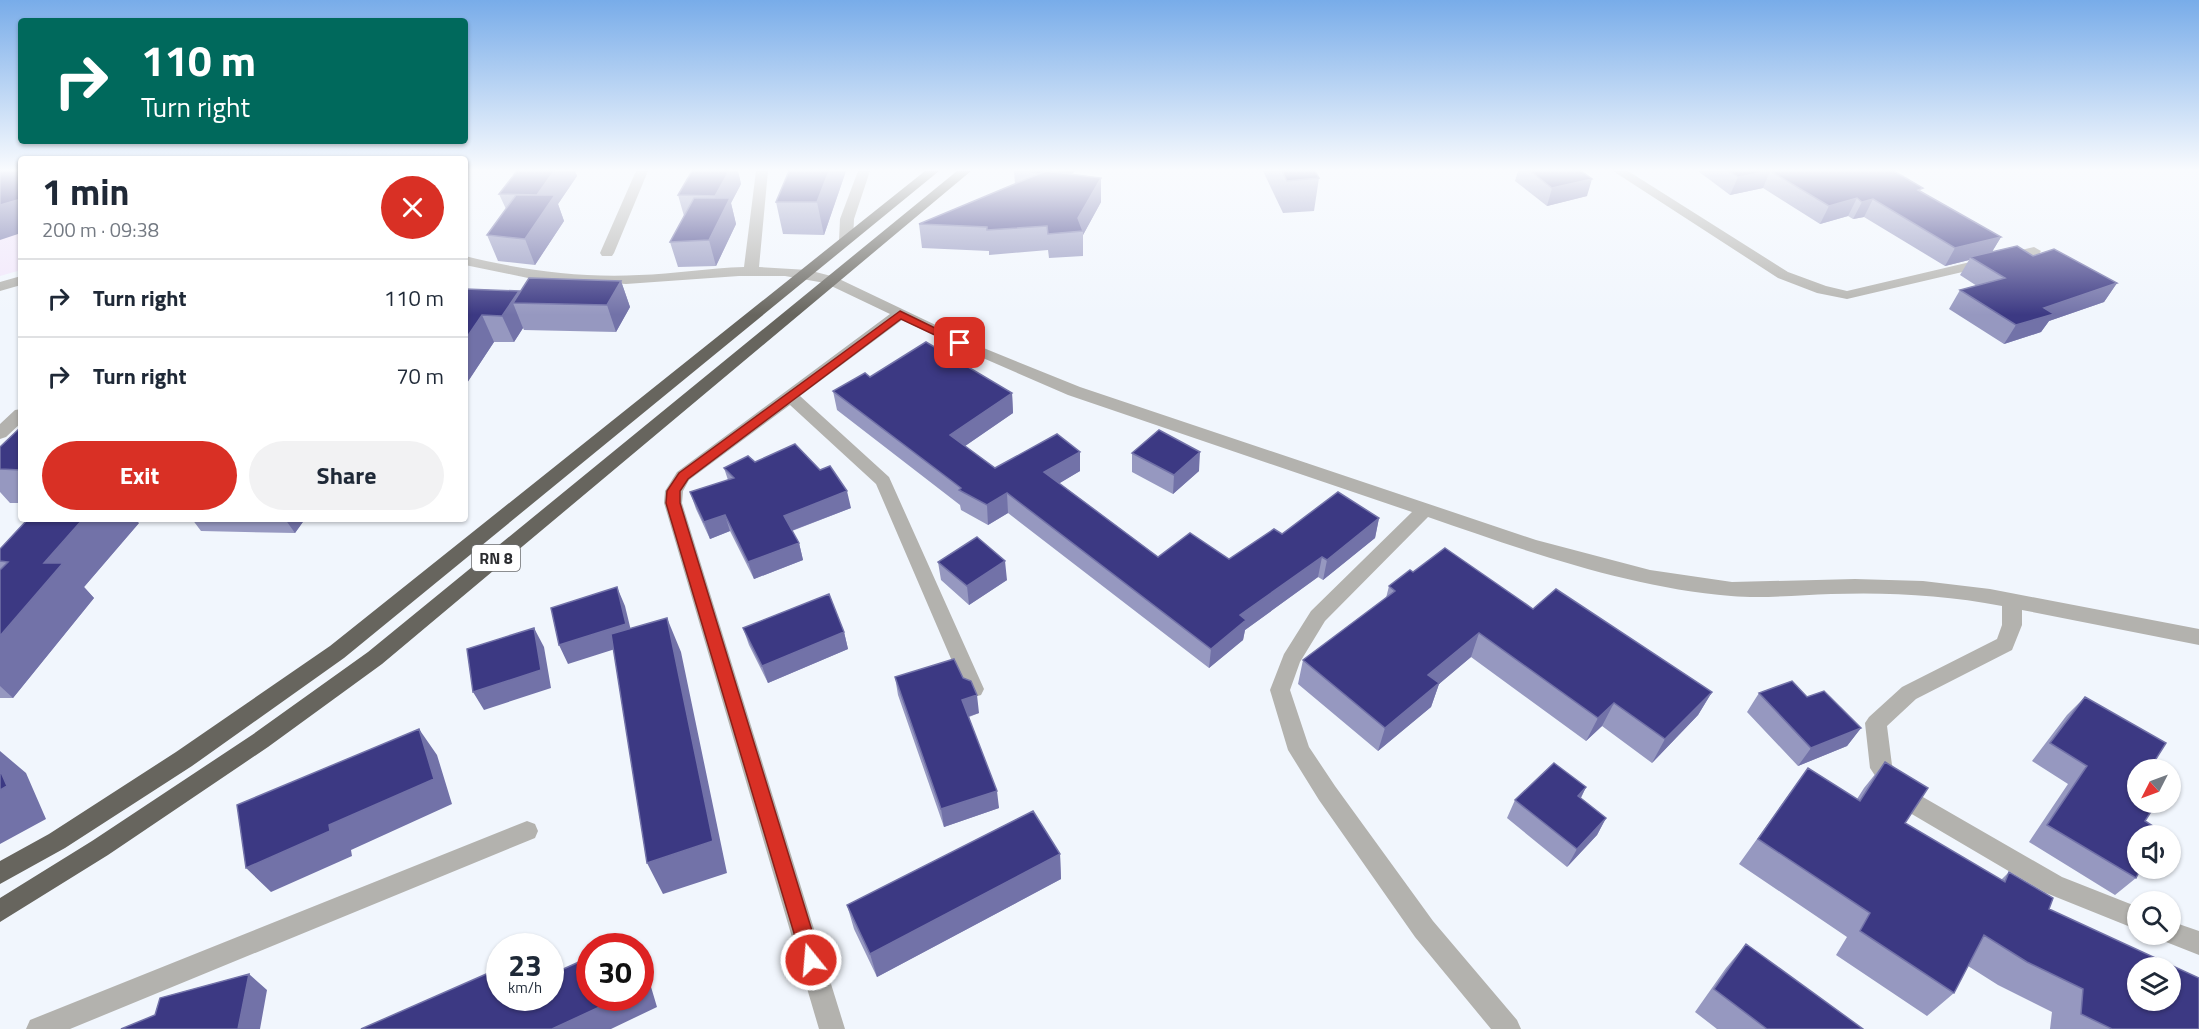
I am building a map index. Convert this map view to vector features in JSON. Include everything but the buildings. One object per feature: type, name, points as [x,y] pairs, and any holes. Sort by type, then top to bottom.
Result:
[{"type":"highway","name":"RN 8","points":[[0,873],[57,841],[184,759],[337,652],[873,219]]},
{"type":"highway","name":"RN 8","points":[[0,911],[203,779],[375,658],[906,219]]},
{"type":"street","points":[[607,253],[622,219]]},
{"type":"street","points":[[751,271],[757,219]]},
{"type":"street","points":[[846,241],[847,219]]},
{"type":"street","points":[[1694,219],[1774,270],[1822,290],[1847,295],[2034,251]]},
{"type":"street","points":[[468,261],[533,276],[644,280],[751,271],[808,273],[830,280],[981,352],[1074,391],[1533,546],[1661,579],[1732,589],[1854,586],[1923,588],[2012,600],[2199,637]]},
{"type":"street","points":[[0,286],[18,281]]},
{"type":"street","points":[[832,1029],[673,503],[674,491],[683,476],[900,314]]},
{"type":"street","points":[[790,396],[883,481],[974,689]]},
{"type":"street","points":[[0,433],[18,417]]},
{"type":"street","points":[[1425,510],[1318,615],[1291,660],[1280,690],[1299,750],[1327,793],[1424,930],[1508,1029]]},
{"type":"street","points":[[2012,600],[2013,625],[2005,644],[1909,693],[1876,723],[1881,768],[1901,795],[1950,826],[2054,885],[2127,915]]},
{"type":"street","points":[[39,1029],[527,831]]},
{"type":"street","points":[[2181,937],[2199,944]]},
{"type":"shaded area","points":[[0,219],[18,219],[18,271],[0,276]]},
{"type":"route","points":[[811,960],[673,503],[674,491],[683,476],[900,314],[960,343]]}]
